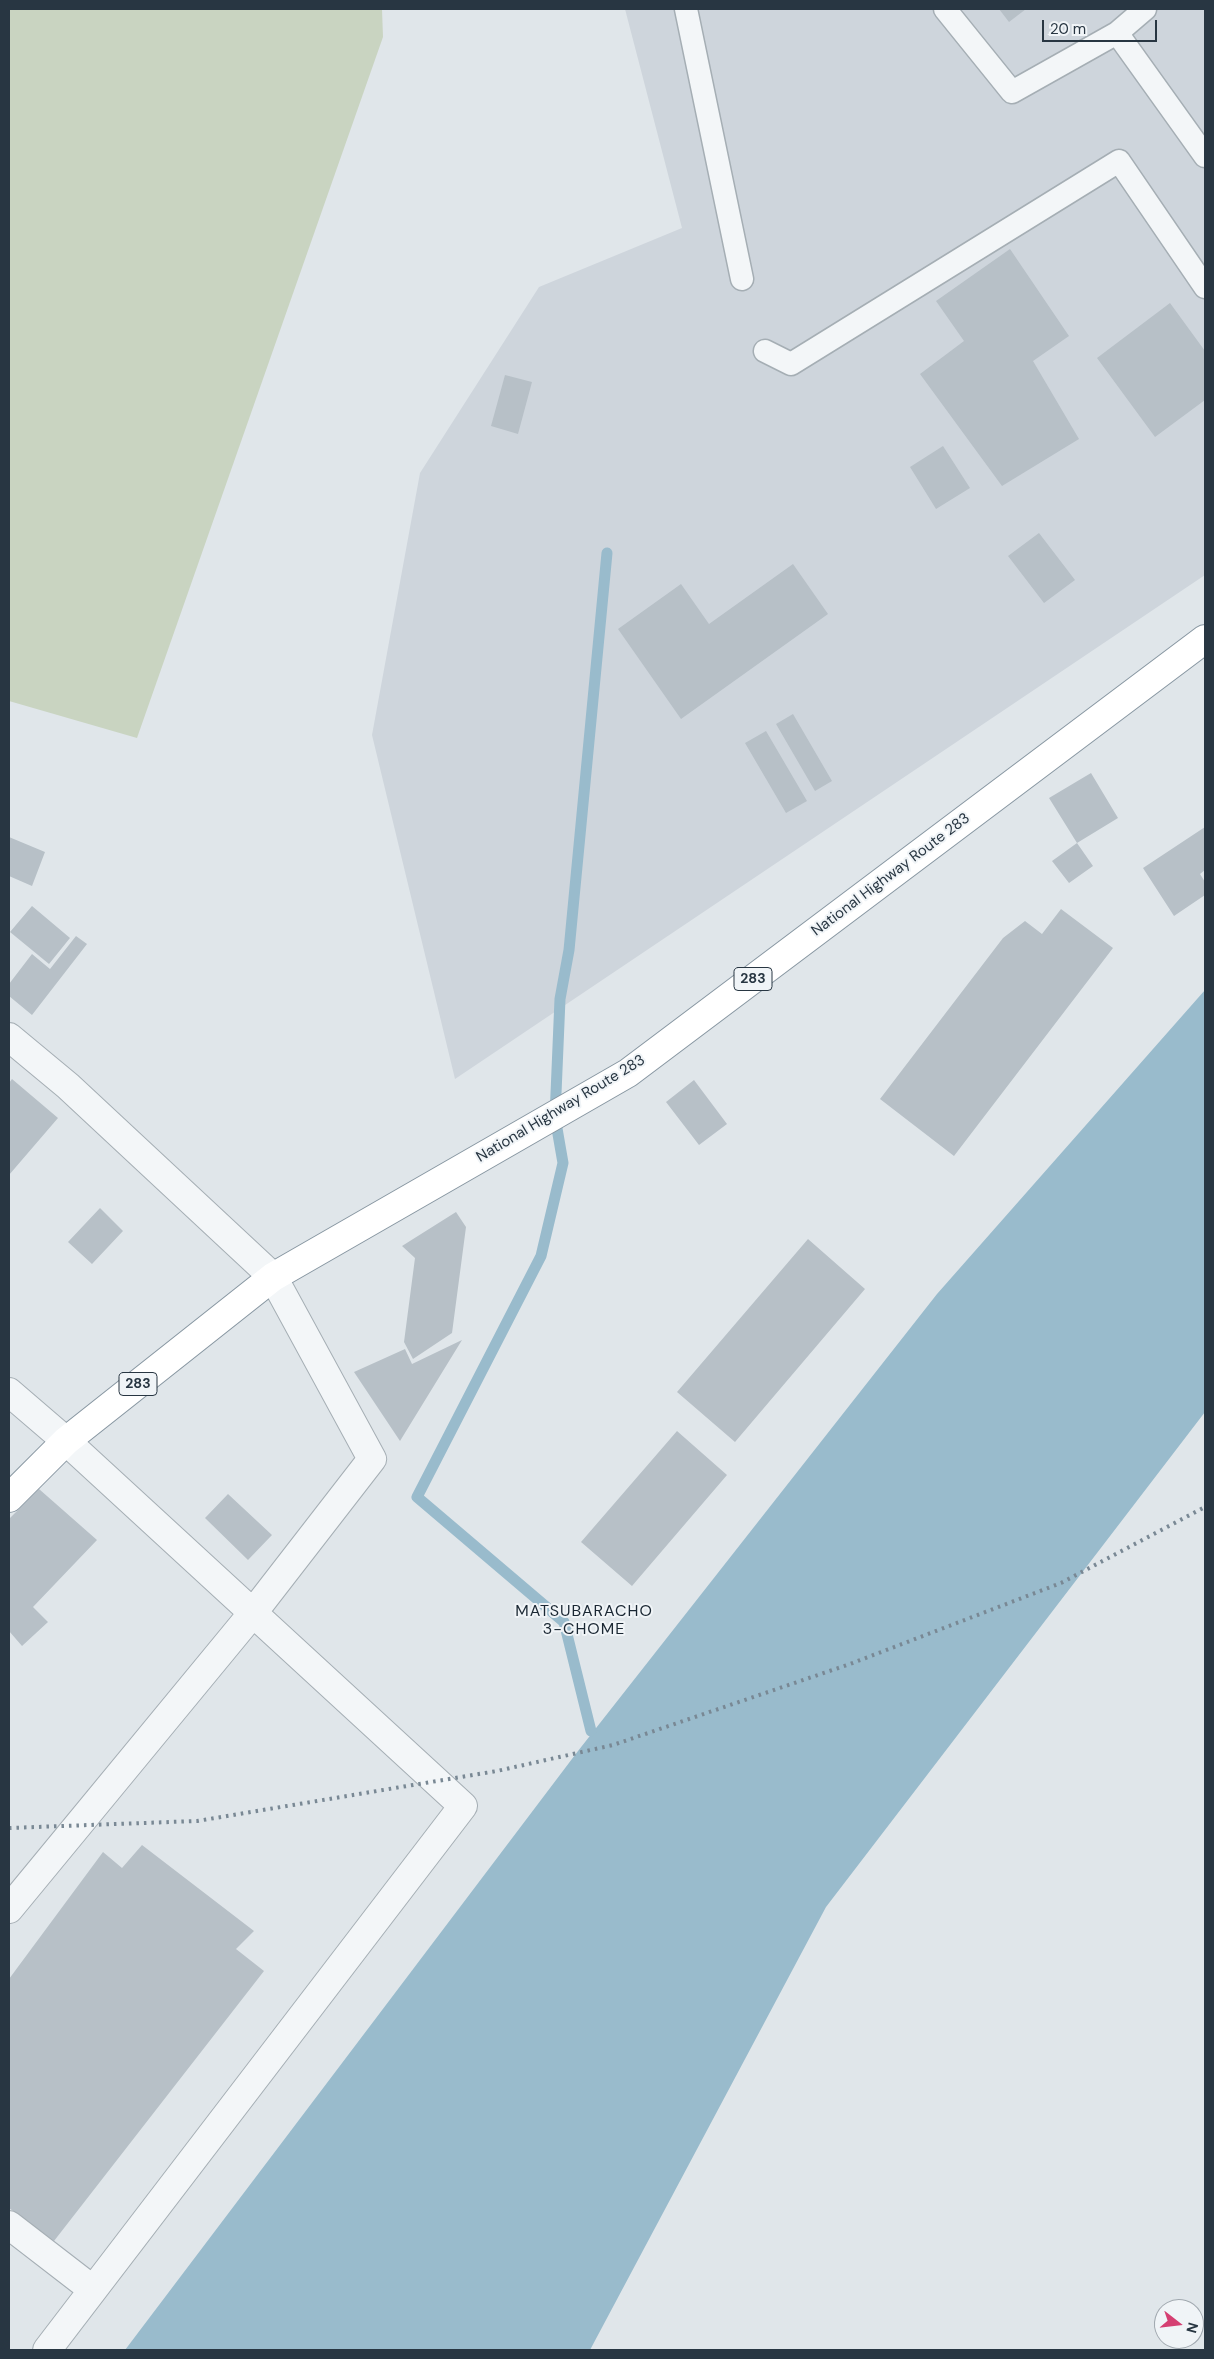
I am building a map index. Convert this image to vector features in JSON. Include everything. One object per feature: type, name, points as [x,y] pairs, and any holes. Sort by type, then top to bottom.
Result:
[{"type":"highway","name":"National Highway Route 283","points":[[9,1498],[66,1441],[272,1277],[628,1073],[1205,639]]},
{"type":"street","points":[[9,1036],[68,1086],[272,1277],[372,1459],[252,1614],[9,1909]]},
{"type":"street","points":[[9,1392],[66,1441],[463,1806],[46,2350]]},
{"type":"street","points":[[9,2225],[92,2289]]},
{"type":"lane","points":[[686,9],[742,279]]},
{"type":"lane","points":[[945,9],[1012,92],[1117,33],[1145,9]]},
{"type":"lane","points":[[1117,33],[1205,156]]},
{"type":"lane","points":[[765,351],[791,364],[1119,161],[1205,287]]},
{"type":"shaded area","points":[[625,9],[1205,9],[1205,575],[455,1079],[372,735],[420,473],[539,287],[682,228]]},
{"type":"green space","points":[[9,9],[382,9],[383,37],[137,738],[9,701]]},
{"type":"water","points":[[1205,990],[1205,1412],[826,1907],[590,2350],[125,2350],[578,1751],[937,1294]]},
{"type":"building","points":[[999,9],[1026,9],[1009,22]]},
{"type":"building","points":[[1010,249],[1069,336],[1033,361],[1079,439],[1002,486],[920,374],[964,341],[936,301]]},
{"type":"building","points":[[1170,303],[1205,351],[1205,400],[1155,437],[1097,358]]},
{"type":"building","points":[[505,375],[532,382],[518,434],[491,426]]},
{"type":"building","points":[[943,446],[970,488],[936,509],[910,467]]},
{"type":"building","points":[[1039,533],[1075,580],[1044,603],[1008,556]]},
{"type":"building","points":[[793,564],[828,614],[681,719],[618,629],[681,584],[709,624]]},
{"type":"building","points":[[793,714],[832,781],[815,791],[776,724]]},
{"type":"building","points":[[766,731],[807,801],[786,813],[745,743]]},
{"type":"building","points":[[1091,773],[1118,818],[1077,843],[1049,798]]},
{"type":"building","points":[[1205,827],[1205,870],[1200,874],[1205,882],[1205,895],[1174,916],[1143,868]]},
{"type":"building","points":[[9,837],[45,852],[32,886],[9,876]]},
{"type":"building","points":[[1077,843],[1093,866],[1069,883],[1052,861]]},
{"type":"building","points":[[32,906],[70,938],[49,964],[10,932]]},
{"type":"building","points":[[1061,909],[1113,948],[954,1156],[880,1099],[1003,938],[1025,921],[1042,934]]},
{"type":"building","points":[[76,936],[87,944],[32,1015],[9,996],[9,984],[32,954],[50,969]]},
{"type":"building","points":[[12,1079],[58,1118],[9,1175],[9,1083]]},
{"type":"building","points":[[694,1080],[727,1124],[699,1145],[666,1102]]},
{"type":"building","points":[[100,1208],[123,1231],[92,1264],[68,1242]]},
{"type":"building","points":[[456,1212],[466,1227],[452,1333],[413,1359],[404,1342],[415,1258],[402,1246]]},
{"type":"building","points":[[808,1239],[865,1289],[735,1442],[677,1392]]},
{"type":"building","points":[[462,1340],[400,1441],[354,1372],[405,1349],[412,1364]]},
{"type":"building","points":[[677,1431],[727,1475],[632,1586],[581,1542]]},
{"type":"building","points":[[39,1489],[97,1540],[33,1607],[48,1622],[22,1646],[9,1631],[9,1519]]},
{"type":"building","points":[[228,1494],[272,1535],[248,1560],[205,1518]]},
{"type":"building","points":[[142,1845],[254,1931],[236,1949],[264,1971],[54,2241],[9,2208],[9,1979],[103,1852],[122,1868]]},
{"type":"waterway","points":[[591,1731],[564,1622],[417,1497],[541,1256],[563,1163],[555,1117],[560,999],[569,950],[607,553]]},
{"type":"railway","points":[[9,1828],[197,1821],[497,1771],[613,1745],[850,1664],[1061,1583],[1205,1507]]},
{"type":"district","name":"MATSUBARACHO 3-CHOME","points":[[584,1621]]}]
